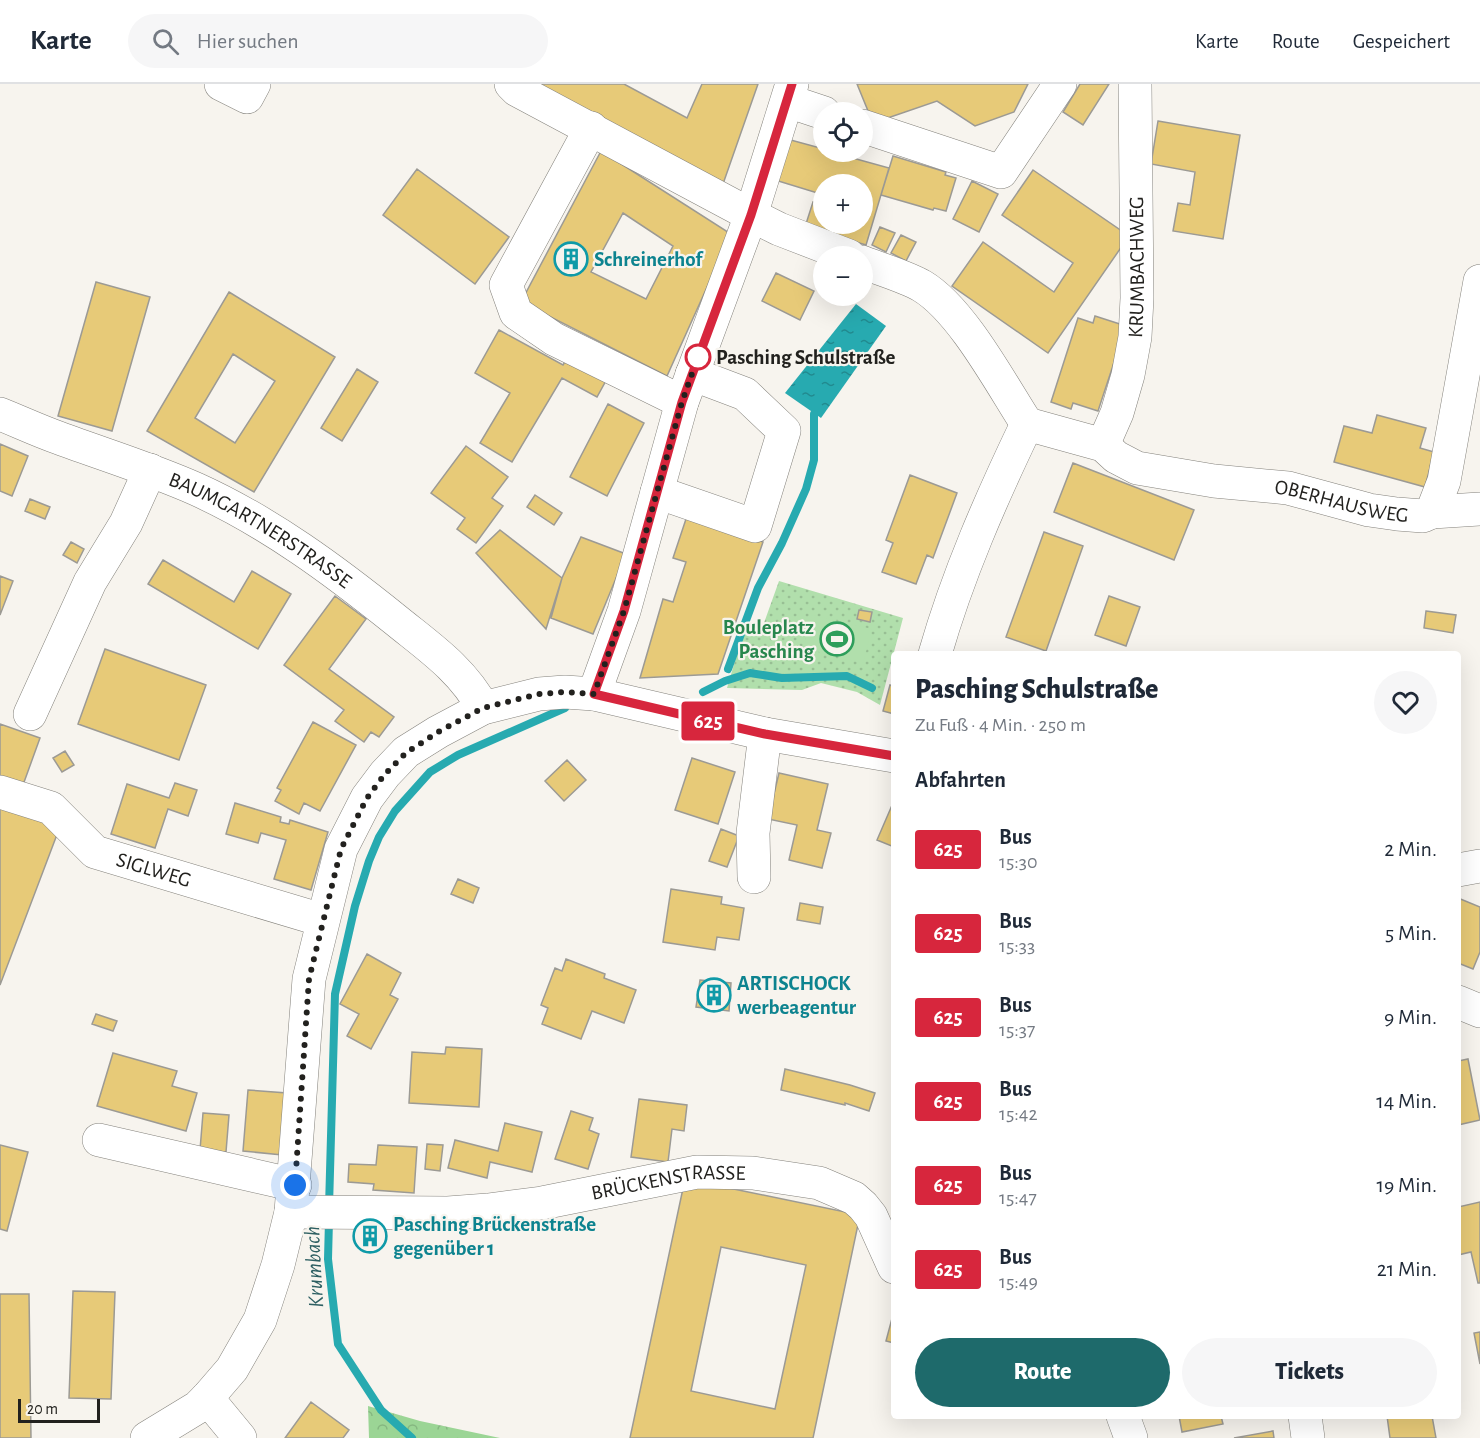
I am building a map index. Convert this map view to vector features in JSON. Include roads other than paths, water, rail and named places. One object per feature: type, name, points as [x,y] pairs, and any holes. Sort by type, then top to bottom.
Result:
[{"type":"street","points":[[221,84],[247,97],[254,84]]},
{"type":"street","points":[[511,84],[518,90],[751,215],[823,246]]},
{"type":"street","points":[[873,130],[1001,172],[1060,84]]},
{"type":"street","name":"KRUMBACHWEG","points":[[1103,445],[1117,412],[1128,375],[1135,337],[1137,298],[1135,84]]},
{"type":"street","points":[[594,694],[624,611],[687,388],[751,215],[790,93],[813,107]]},
{"type":"street","points":[[591,128],[506,285],[516,313],[554,339],[687,388],[745,394],[784,431],[754,526],[657,492]]},
{"type":"street","points":[[873,266],[906,279],[939,299],[967,332],[1027,424],[992,498],[966,561],[936,651]]},
{"type":"street","name":"OBERHAUSWEG","points":[[1027,424],[1074,435],[1103,445],[1125,464],[1150,471],[1214,481],[1288,488],[1369,510],[1423,516],[1432,512],[1444,481],[1480,280]]},
{"type":"street","name":"BAUMGARTNERSTRASSE","points":[[0,414],[150,470],[242,512],[322,563],[372,601],[456,670],[474,691],[483,708]]},
{"type":"street","points":[[30,714],[90,582],[126,523],[150,470]]},
{"type":"street","points":[[1432,512],[1480,509]]},
{"type":"street","points":[[147,1438],[198,1407],[232,1369],[260,1320],[278,1265],[311,1206],[309,979],[341,849],[367,798],[385,774],[406,753],[438,732],[483,708],[539,694],[565,692],[594,694],[765,734],[891,755]]},
{"type":"street","points":[[754,877],[753,833],[765,734]]},
{"type":"street","name":"SIGLWEG","points":[[0,792],[51,808],[95,852],[322,920]]},
{"type":"street","points":[[1461,869],[1480,866]]},
{"type":"street","name":"BRÜCKENSTRASSE","points":[[99,1140],[311,1206],[447,1213],[488,1210],[542,1203],[697,1172],[753,1173],[819,1183],[854,1197],[864,1206],[871,1216],[891,1260]]},
{"type":"street","points":[[207,1398],[240,1438]]},
{"type":"street","points":[[1125,1419],[1131,1438]]},
{"type":"street","points":[[1305,1419],[1308,1438]]},
{"type":"water","points":[[854,306],[859,306],[886,326],[821,418],[785,393]]},
{"type":"waterway","points":[[728,669],[758,588],[782,543],[806,489],[814,460],[814,414]]},
{"type":"waterway","name":"Krumbach","points":[[703,692],[725,681],[750,673],[782,678],[847,676],[872,688]]},
{"type":"waterway","name":"Krumbach","points":[[329,1207],[335,994],[355,906],[379,837],[395,811],[430,772],[458,755],[565,708]]},
{"type":"waterway","name":"Krumbach","points":[[329,1220],[328,1259],[338,1344],[381,1410],[412,1438]]},
{"type":"place","name":"Schreinerhof","points":[[571,259]]},
{"type":"place","name":"Pasching Schulstraße","points":[[698,357]]},
{"type":"place","name":"Bouleplatz Pasching","points":[[837,639]]},
{"type":"place","name":"ARTISCHOCK werbeagentur","points":[[714,995]]},
{"type":"place","name":"Pasching Brückenstraße gegenüber 1","points":[[370,1236]]}]
